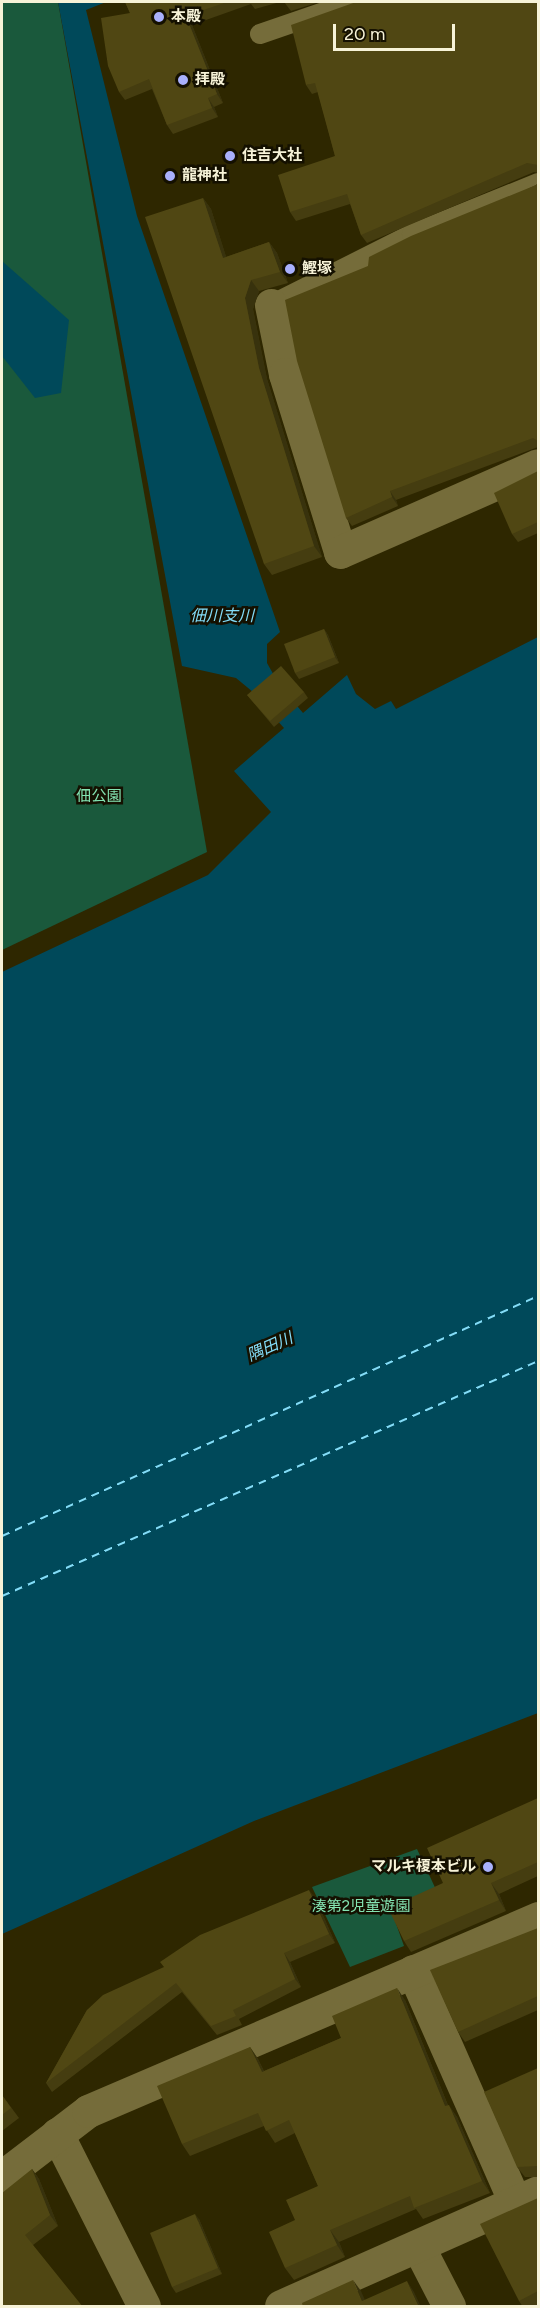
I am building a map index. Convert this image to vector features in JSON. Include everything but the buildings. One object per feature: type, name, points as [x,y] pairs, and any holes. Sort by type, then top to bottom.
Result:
[{"type":"street","points":[[271,305],[285,374],[340,552],[538,465]]},
{"type":"street","points":[[2,2177],[88,2111],[538,1918]]},
{"type":"street","points":[[281,2307],[532,2196],[413,1971]]},
{"type":"street","points":[[57,2134],[144,2307]]},
{"type":"street","points":[[418,2246],[449,2307]]},
{"type":"lane","points":[[260,34],[352,2]]},
{"type":"lane","points":[[271,305],[412,234],[538,183]]},
{"type":"green space","name":"佃公園","points":[[2,2],[58,2],[207,852],[2,950]]},
{"type":"green space","name":"湊第2児童遊園","points":[[417,1849],[439,1896],[394,1918],[404,1946],[350,1967],[312,1887]]},
{"type":"water","name":"佃川支川","points":[[58,2],[106,2],[86,10],[137,216],[280,632],[267,644],[267,663],[276,679],[264,701],[236,678],[182,666]]},
{"type":"water","points":[[2,261],[69,320],[61,393],[35,398],[2,356]]},
{"type":"water","name":"隅田川","points":[[538,637],[538,1713],[254,1821],[2,1934],[2,972],[208,875],[271,812],[234,771],[284,728],[274,717],[293,701],[303,713],[347,675],[356,694],[375,709],[391,701],[396,709]]},
{"type":"ferry route","points":[[2,1536],[538,1296]]},
{"type":"ferry route","points":[[2,1596],[538,1361]]},
{"type":"place","name":"本殿","points":[[159,17]]},
{"type":"place","name":"拝殿","points":[[183,80]]},
{"type":"place","name":"住吉大社","points":[[230,156]]},
{"type":"place","name":"龍神社","points":[[170,176]]},
{"type":"place","name":"鰹塚","points":[[290,269]]},
{"type":"place","name":"マルキ榎本ビル","points":[[488,1867]]}]
